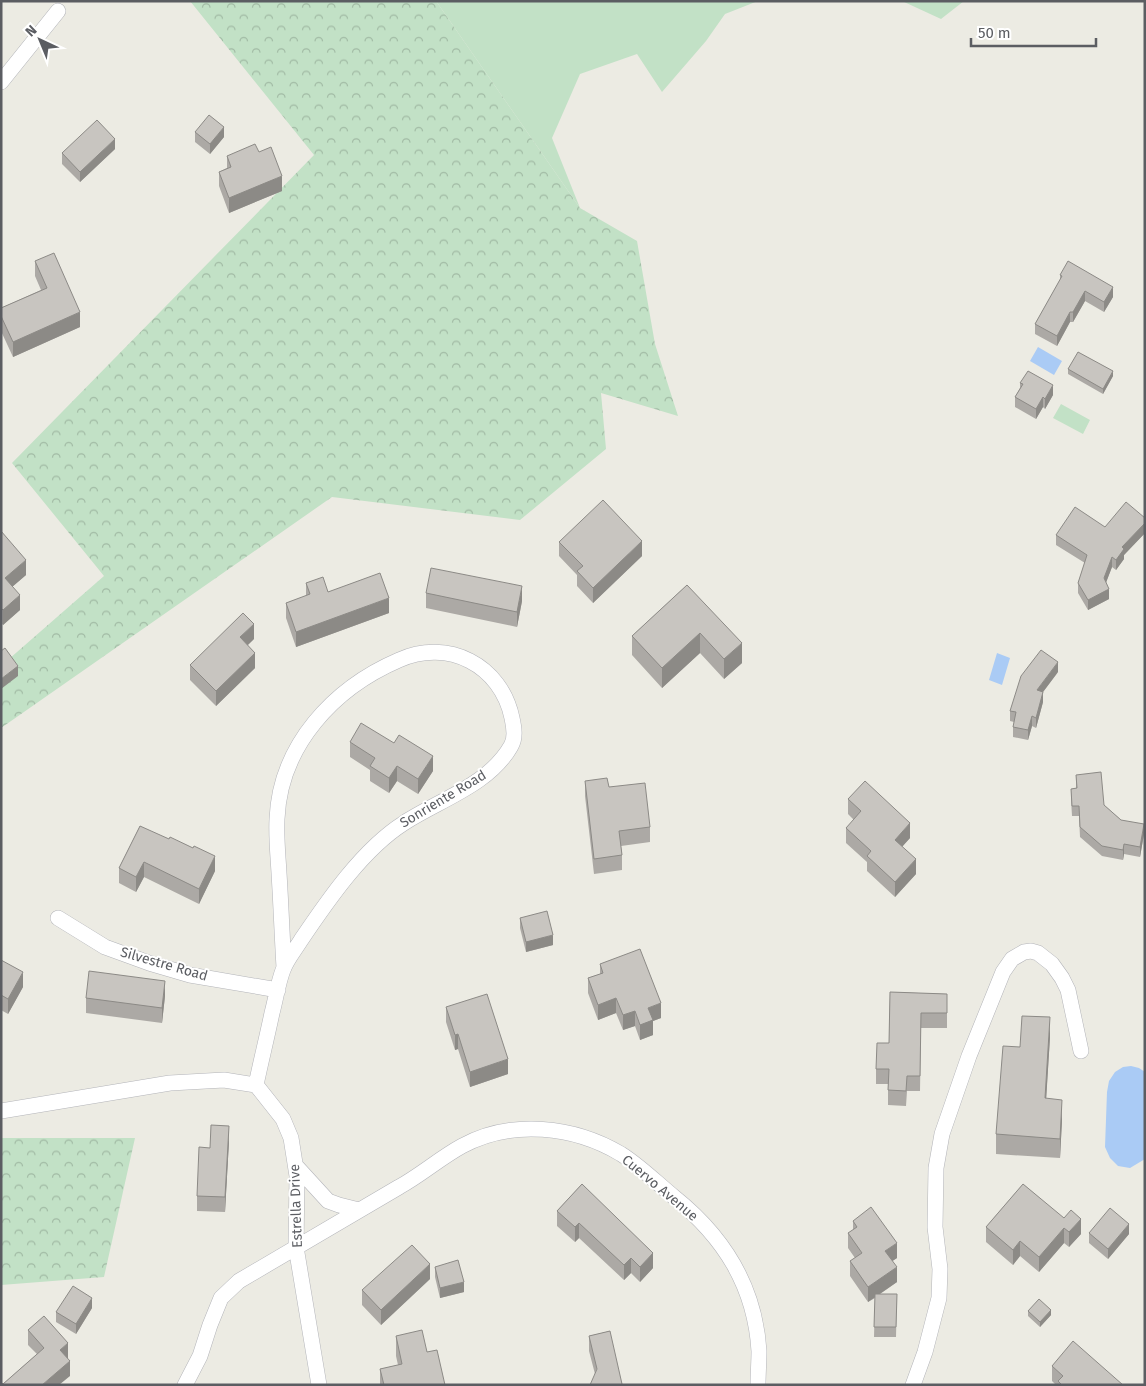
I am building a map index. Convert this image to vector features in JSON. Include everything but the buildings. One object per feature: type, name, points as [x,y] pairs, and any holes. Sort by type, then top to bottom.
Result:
[{"type":"street","points":[[1,82],[58,11]]},
{"type":"street","name":"Sonriente Road","points":[[256,1085],[284,966],[277,818],[282,783],[296,750],[315,720],[340,695],[378,669],[412,654],[438,652],[463,657],[478,665],[497,682],[510,704],[515,729],[512,744],[497,766],[475,782],[387,834],[366,855],[320,911],[284,966]]},
{"type":"street","name":"Silvestre Road","points":[[58,918],[105,947],[149,963],[190,975],[278,990]]},
{"type":"street","points":[[913,1385],[925,1352],[939,1298],[940,1269],[935,1227],[936,1168],[942,1134],[972,1048],[1003,972],[1012,959],[1024,952],[1032,951],[1038,953],[1052,964],[1068,990],[1081,1051]]},
{"type":"street","points":[[1,1111],[170,1083],[224,1080],[256,1085]]},
{"type":"street","name":"Estrella Drive","points":[[256,1085],[283,1119],[291,1138],[297,1176],[296,1247],[319,1385]]},
{"type":"street","name":"Cuervo Avenue","points":[[185,1385],[200,1356],[210,1325],[222,1298],[239,1280],[401,1186],[463,1146],[494,1134],[527,1129],[561,1131],[593,1140],[622,1155],[687,1207],[716,1236],[738,1270],[752,1309],[758,1350],[758,1385]]},
{"type":"street","points":[[296,1166],[328,1201],[359,1210]]},
{"type":"green space","points":[[190,1],[436,1],[580,208],[637,241],[655,344],[678,416],[601,393],[606,449],[520,520],[332,497],[1,728],[1,666],[104,576],[12,463],[314,155]]},
{"type":"green space","points":[[436,1],[758,1],[725,14],[706,41],[662,92],[637,54],[580,74],[552,138],[580,208]]},
{"type":"green space","points":[[902,1],[964,1],[941,19]]},
{"type":"green space","points":[[1061,404],[1090,420],[1083,434],[1053,418]]},
{"type":"green space","points":[[1,1138],[135,1138],[104,1277],[1,1285]]},
{"type":"water","points":[[1038,347],[1062,361],[1054,375],[1030,361]]},
{"type":"water","points":[[997,653],[1010,658],[1002,685],[989,680]]},
{"type":"water","points":[[1131,1066],[1145,1072],[1145,1159],[1130,1168],[1118,1166],[1110,1158],[1105,1147],[1109,1081],[1115,1072],[1123,1067]]}]
